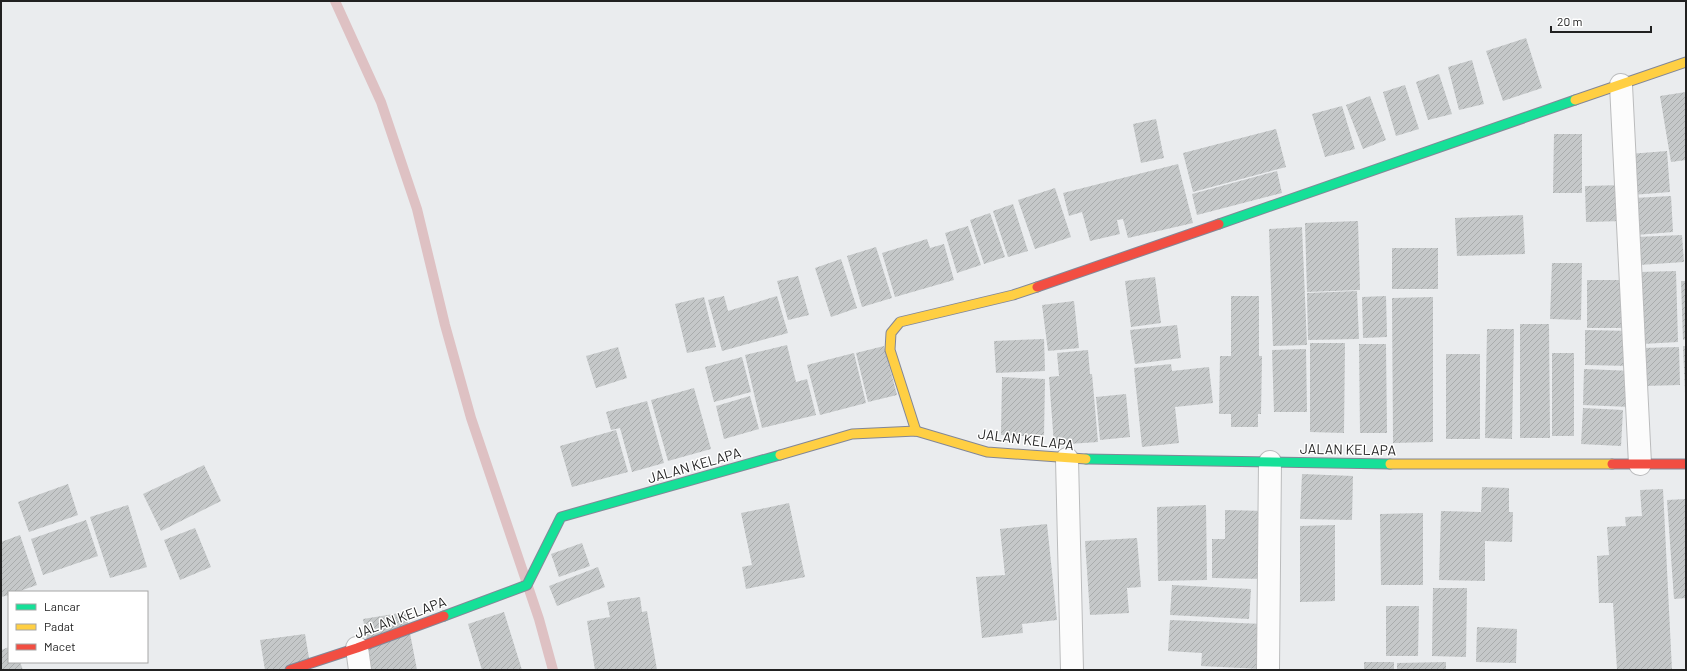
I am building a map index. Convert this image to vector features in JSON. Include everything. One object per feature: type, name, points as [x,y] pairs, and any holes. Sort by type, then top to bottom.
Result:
[{"type":"street","points":[[916,431],[890,350],[891,333],[900,322],[1013,295],[1686,62]]},
{"type":"street","points":[[1621,85],[1640,464]]},
{"type":"street","name":"JALAN KELAPA","points":[[290,670],[357,648],[527,585],[561,517],[852,434],[916,431],[987,452],[1067,459],[1471,465],[1686,464]]},
{"type":"street","points":[[1067,459],[1072,670]]},
{"type":"street","points":[[1268,670],[1270,462]]},
{"type":"street","points":[[357,648],[360,670]]},
{"type":"building","points":[[1526,38],[1542,88],[1503,101],[1486,51]]},
{"type":"building","points":[[1472,60],[1484,104],[1459,110],[1448,67]]},
{"type":"building","points":[[1439,74],[1452,114],[1428,120],[1416,82]]},
{"type":"building","points":[[1405,85],[1419,129],[1396,136],[1383,92]]},
{"type":"building","points":[[1686,92],[1686,160],[1671,162],[1660,96]]},
{"type":"building","points":[[1370,96],[1386,140],[1363,149],[1346,105]]},
{"type":"building","points":[[1342,106],[1355,149],[1325,157],[1312,114]]},
{"type":"building","points":[[1156,119],[1164,158],[1141,163],[1133,124]]},
{"type":"building","points":[[1276,129],[1286,167],[1193,192],[1183,153]]},
{"type":"building","points":[[1554,134],[1582,134],[1582,193],[1553,193]]},
{"type":"building","points":[[1667,151],[1670,192],[1632,195],[1629,154]]},
{"type":"building","points":[[1178,164],[1193,223],[1128,238],[1123,219],[1117,220],[1120,234],[1090,241],[1082,212],[1069,216],[1063,193]]},
{"type":"building","points":[[1277,171],[1282,193],[1197,215],[1192,194]]},
{"type":"building","points":[[1623,185],[1624,221],[1586,222],[1585,186]]},
{"type":"building","points":[[1055,188],[1071,237],[1035,249],[1018,200]]},
{"type":"building","points":[[1671,196],[1673,232],[1636,235],[1634,198]]},
{"type":"building","points":[[1013,204],[1028,251],[1008,257],[993,211]]},
{"type":"building","points":[[990,213],[1005,257],[984,264],[970,220]]},
{"type":"building","points":[[1523,215],[1525,254],[1457,256],[1455,218]]},
{"type":"building","points":[[1358,221],[1360,290],[1307,292],[1305,223]]},
{"type":"building","points":[[968,226],[981,265],[957,273],[945,233]]},
{"type":"building","points":[[1302,227],[1307,345],[1273,346],[1269,229]]},
{"type":"building","points":[[1682,235],[1684,262],[1639,265],[1637,237]]},
{"type":"building","points":[[927,239],[930,248],[944,244],[954,280],[895,297],[882,253]]},
{"type":"building","points":[[876,247],[892,298],[862,307],[847,256]]},
{"type":"building","points":[[1392,248],[1438,248],[1438,289],[1392,289]]},
{"type":"building","points":[[841,259],[857,308],[831,317],[815,268]]},
{"type":"building","points":[[1552,263],[1582,263],[1581,320],[1550,319]]},
{"type":"building","points":[[1676,271],[1678,342],[1642,344],[1640,272]]},
{"type":"building","points":[[798,276],[809,315],[788,320],[777,281]]},
{"type":"building","points":[[1155,277],[1161,323],[1131,327],[1125,281]]},
{"type":"building","points":[[1587,280],[1622,280],[1622,328],[1587,328]]},
{"type":"building","points":[[1681,281],[1686,281],[1686,339],[1683,340]]},
{"type":"building","points":[[1357,291],[1359,339],[1308,340],[1307,293]]},
{"type":"building","points":[[724,296],[728,311],[777,296],[788,333],[722,351],[708,300]]},
{"type":"building","points":[[1231,296],[1259,296],[1259,356],[1262,356],[1261,414],[1258,414],[1258,427],[1231,427],[1231,414],[1219,414],[1220,356],[1231,356]]},
{"type":"building","points":[[1386,296],[1387,337],[1363,338],[1362,297]]},
{"type":"building","points":[[704,297],[716,347],[687,353],[675,304]]},
{"type":"building","points":[[1433,297],[1433,442],[1393,443],[1392,298]]},
{"type":"building","points":[[1074,301],[1079,348],[1048,351],[1042,305]]},
{"type":"building","points":[[1520,324],[1549,324],[1550,438],[1520,438]]},
{"type":"building","points":[[1177,325],[1181,358],[1135,364],[1130,330]]},
{"type":"building","points":[[1487,329],[1514,329],[1512,439],[1485,438]]},
{"type":"building","points":[[1585,330],[1632,331],[1631,366],[1585,365]]},
{"type":"building","points":[[1044,339],[1045,371],[996,373],[994,341]]},
{"type":"building","points":[[1310,343],[1345,343],[1344,433],[1310,432]]},
{"type":"building","points":[[1359,344],[1386,344],[1387,433],[1360,433]]},
{"type":"building","points":[[787,345],[796,382],[807,379],[816,415],[762,428],[745,355]]},
{"type":"building","points":[[884,346],[897,395],[868,402],[856,353]]},
{"type":"building","points":[[1683,346],[1686,346],[1686,393],[1685,393]]},
{"type":"building","points":[[618,347],[627,378],[596,388],[586,356]]},
{"type":"building","points":[[1679,347],[1680,385],[1644,386],[1642,348]]},
{"type":"building","points":[[1306,349],[1307,412],[1274,412],[1272,350]]},
{"type":"building","points":[[1088,350],[1090,374],[1092,374],[1098,442],[1054,445],[1049,377],[1059,376],[1057,353]]},
{"type":"building","points":[[854,353],[866,403],[820,415],[807,365]]},
{"type":"building","points":[[1552,353],[1574,353],[1574,436],[1552,436]]},
{"type":"building","points":[[1446,354],[1480,354],[1480,439],[1446,439]]},
{"type":"building","points":[[742,357],[751,392],[714,402],[705,367]]},
{"type":"building","points":[[1171,364],[1172,371],[1209,367],[1213,403],[1175,407],[1179,443],[1142,447],[1134,368]]},
{"type":"building","points":[[1584,369],[1633,371],[1631,407],[1583,405]]},
{"type":"building","points":[[1002,377],[1045,379],[1044,437],[1001,435]]},
{"type":"building","points":[[694,388],[711,449],[668,461],[651,400]]},
{"type":"building","points":[[1126,394],[1130,437],[1100,440],[1096,397]]},
{"type":"building","points":[[750,396],[759,429],[724,439],[716,406]]},
{"type":"building","points":[[647,401],[664,463],[632,472],[620,428],[611,430],[606,412]]},
{"type":"building","points":[[1583,408],[1623,410],[1621,446],[1581,444]]},
{"type":"building","points":[[616,430],[628,472],[572,487],[560,446]]},
{"type":"building","points":[[204,465],[221,501],[161,531],[143,494]]},
{"type":"building","points":[[1302,474],[1353,476],[1352,520],[1300,519]]},
{"type":"building","points":[[68,484],[78,515],[29,532],[18,502]]},
{"type":"building","points":[[1482,487],[1509,488],[1509,512],[1513,512],[1512,542],[1485,541],[1485,581],[1439,580],[1441,511],[1481,512]]},
{"type":"building","points":[[1663,489],[1672,670],[1617,670],[1613,603],[1599,603],[1597,556],[1609,555],[1607,527],[1626,526],[1625,517],[1642,516],[1640,490]]},
{"type":"building","points":[[1686,499],[1686,598],[1674,599],[1667,500]]},
{"type":"building","points":[[789,503],[805,577],[746,589],[742,567],[752,565],[741,513]]},
{"type":"building","points":[[128,505],[147,567],[110,578],[90,517]]},
{"type":"building","points":[[1206,505],[1207,580],[1158,581],[1157,507]]},
{"type":"building","points":[[1225,510],[1266,511],[1265,579],[1212,578],[1212,539],[1225,539]]},
{"type":"building","points":[[1423,513],[1423,585],[1381,585],[1380,514]]},
{"type":"building","points":[[86,520],[98,556],[43,575],[31,539]]},
{"type":"building","points":[[1047,524],[1057,620],[1022,624],[1023,633],[982,638],[976,577],[1005,575],[1000,529]]},
{"type":"building","points":[[1335,525],[1335,601],[1300,602],[1300,526]]},
{"type":"building","points":[[195,528],[211,567],[180,580],[164,540]]},
{"type":"building","points":[[20,535],[37,585],[20,591],[8,591],[8,595],[1,597],[1,542]]},
{"type":"building","points":[[1137,538],[1141,587],[1127,588],[1129,613],[1090,615],[1085,541]]},
{"type":"building","points":[[582,543],[590,566],[559,577],[551,554]]},
{"type":"building","points":[[598,567],[605,587],[557,606],[549,586]]},
{"type":"building","points":[[1172,585],[1251,589],[1249,619],[1170,615]]},
{"type":"building","points":[[1433,588],[1467,588],[1466,657],[1432,656]]},
{"type":"building","points":[[640,597],[642,612],[647,611],[657,670],[595,670],[587,621],[610,617],[607,602]]},
{"type":"building","points":[[1386,606],[1419,606],[1418,656],[1386,656]]},
{"type":"building","points":[[406,612],[417,670],[363,670],[361,659],[370,657],[363,619]]},
{"type":"building","points":[[504,612],[522,670],[482,670],[468,624]]},
{"type":"building","points":[[1170,620],[1263,624],[1261,669],[1201,666],[1202,653],[1168,651]]},
{"type":"building","points":[[1477,627],[1517,629],[1516,663],[1476,662]]},
{"type":"building","points":[[305,634],[311,670],[265,670],[260,640]]},
{"type":"building","points":[[8,647],[8,663],[20,663],[23,670],[1,670],[1,650]]},
{"type":"building","points":[[1364,662],[1394,662],[1394,670],[1364,670]]},
{"type":"building","points":[[1446,662],[1446,670],[1397,670],[1397,663]]},
{"type":"waterway","points":[[335,1],[381,102],[417,209],[445,325],[471,418],[539,619],[553,670]]},
{"type":"traffic: fast","points":[[1219,224],[1575,100]]},
{"type":"traffic: fast","points":[[444,616],[527,585],[561,517],[780,455]]},
{"type":"traffic: fast","points":[[1086,459],[1390,464]]},
{"type":"traffic: slow","points":[[1575,100],[1686,62]]},
{"type":"traffic: slow","points":[[916,431],[890,350],[891,333],[900,322],[1013,295],[1037,287]]},
{"type":"traffic: slow","points":[[780,455],[852,434],[916,431],[987,452],[1086,459]]},
{"type":"traffic: slow","points":[[1390,464],[1612,464]]},
{"type":"traffic: jam","points":[[1037,287],[1219,224]]},
{"type":"traffic: jam","points":[[1612,464],[1686,464]]},
{"type":"traffic: jam","points":[[290,670],[357,648],[444,616]]}]
